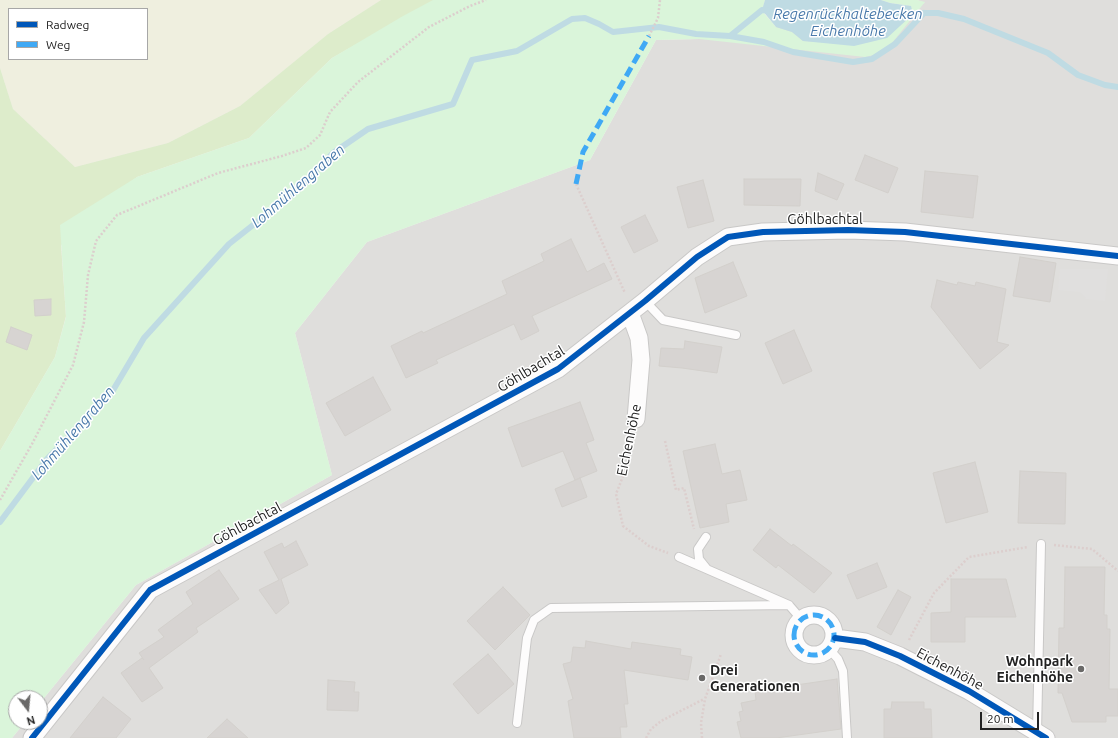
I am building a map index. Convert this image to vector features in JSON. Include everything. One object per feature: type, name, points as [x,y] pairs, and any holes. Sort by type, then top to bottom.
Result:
[{"type":"street","name":"Göhlbachtal","points":[[32,738],[150,590],[558,369],[645,301],[697,257],[728,238],[763,232],[848,230],[904,232],[1118,256]]},
{"type":"street","name":"Eichenhöhe","points":[[630,313],[639,338],[641,360],[636,419]]},
{"type":"street","points":[[801,619],[808,615],[817,614],[831,622],[834,630],[832,643]]},
{"type":"street","name":"Eichenhöhe","points":[[801,619],[794,631],[794,638],[796,644],[802,651],[818,655],[826,652],[832,643],[865,642],[900,656],[969,691],[1042,735]]},
{"type":"lane","points":[[645,301],[663,320],[736,335]]},
{"type":"lane","points":[[706,537],[698,549],[699,559],[707,570]]},
{"type":"lane","points":[[1041,544],[1042,735]]},
{"type":"lane","points":[[679,558],[789,605],[801,619]]},
{"type":"lane","points":[[517,723],[528,638],[534,620],[551,608],[789,605]]},
{"type":"lane","points":[[832,643],[843,671],[848,738]]},
{"type":"path","points":[[0,500],[32,444],[73,365],[84,322],[88,275],[96,241],[116,215],[218,173],[306,148],[320,135],[330,112],[358,82],[429,27],[470,6],[486,0]]},
{"type":"path","points":[[649,36],[658,18],[660,0]]},
{"type":"path","points":[[576,184],[626,296],[630,313]]},
{"type":"path","points":[[665,441],[676,490],[684,488],[698,549]]},
{"type":"path","points":[[900,656],[934,593],[969,557],[1041,544],[1092,549],[1118,571]]},
{"type":"path","points":[[702,738],[701,723],[704,699],[721,654]]},
{"type":"path","points":[[646,738],[651,729],[661,721],[704,699]]},
{"type":"shaded area","points":[[917,0],[1118,0],[1118,738],[12,738],[18,730],[48,730],[48,693],[136,585],[332,475],[295,333],[367,242],[590,160],[656,40],[699,39],[925,3]]},
{"type":"shaded area","points":[[1060,269],[1108,269],[1105,301],[1086,299],[1080,292],[1058,290]]},
{"type":"green space","points":[[0,0],[381,0],[328,34],[240,106],[168,143],[75,167],[13,109],[0,68]]},
{"type":"green space","points":[[381,0],[436,0],[332,58],[249,138],[137,177],[61,245],[66,316],[55,357],[0,451],[0,68],[13,109],[75,167],[168,143],[240,106],[328,34]]},
{"type":"green space","points":[[433,0],[765,0],[762,11],[776,27],[792,32],[803,41],[824,42],[911,6],[881,0],[917,0],[925,2],[892,43],[874,55],[865,57],[699,39],[656,40],[590,160],[367,242],[295,333],[332,475],[136,585],[48,693],[48,690],[8,690],[8,730],[18,730],[12,738],[0,738],[0,451],[55,357],[66,317],[60,225],[137,177],[249,138],[332,58]]},
{"type":"water","name":"Regenrückhaltebecken Eichenhöhe","points":[[765,0],[881,0],[911,6],[913,14],[887,38],[854,46],[803,41],[792,32],[776,27],[762,10]]},
{"type":"building","points":[[865,155],[898,168],[888,193],[855,180]]},
{"type":"building","points":[[925,171],[978,176],[973,218],[921,212]]},
{"type":"building","points":[[818,173],[844,184],[837,200],[815,191]]},
{"type":"building","points":[[744,179],[801,179],[800,206],[744,205]]},
{"type":"building","points":[[703,180],[714,221],[688,228],[677,187]]},
{"type":"building","points":[[645,215],[658,241],[634,253],[621,227]]},
{"type":"building","points":[[571,239],[587,272],[604,263],[612,279],[532,316],[539,331],[521,340],[514,324],[436,360],[438,363],[406,378],[391,346],[422,331],[423,333],[507,294],[502,281],[544,261],[541,254]]},
{"type":"building","points":[[1020,257],[1056,263],[1050,302],[1013,296]]},
{"type":"building","points":[[733,262],[747,296],[705,313],[695,278]]},
{"type":"building","points":[[937,280],[957,285],[958,282],[975,286],[976,282],[1006,289],[997,342],[1009,345],[980,369],[931,307]]},
{"type":"building","points":[[51,299],[51,315],[35,316],[34,300]]},
{"type":"building","points":[[11,327],[32,335],[27,350],[6,342]]},
{"type":"building","points":[[794,330],[812,371],[783,384],[765,343]]},
{"type":"building","points":[[685,341],[722,347],[717,373],[659,366],[661,348],[684,349]]},
{"type":"building","points":[[373,377],[391,410],[345,436],[326,403]]},
{"type":"building","points":[[580,402],[594,440],[586,443],[597,471],[575,480],[563,451],[522,467],[508,428]]},
{"type":"building","points":[[715,444],[722,474],[740,470],[747,500],[726,504],[729,522],[700,528],[683,451]]},
{"type":"building","points":[[975,462],[988,512],[946,523],[933,473]]},
{"type":"building","points":[[1020,471],[1066,473],[1065,524],[1018,523]]},
{"type":"building","points":[[580,478],[587,497],[562,507],[555,489]]},
{"type":"building","points":[[770,529],[832,573],[814,593],[778,565],[776,568],[753,550]]},
{"type":"building","points":[[296,541],[308,565],[281,579],[289,603],[276,614],[259,590],[279,580],[264,552],[282,543],[284,548]]},
{"type":"building","points":[[877,563],[887,587],[857,599],[847,575]]},
{"type":"building","name":"Wohnpark Eichenhöhe","points":[[1065,567],[1105,567],[1104,615],[1107,615],[1107,629],[1110,629],[1109,689],[1118,689],[1118,716],[1106,716],[1106,722],[1072,722],[1062,693],[1058,693],[1059,628],[1064,628]]},
{"type":"building","points":[[219,570],[239,599],[196,628],[198,632],[149,668],[163,688],[142,702],[121,673],[142,658],[144,660],[139,653],[164,637],[158,630],[193,604],[186,592]]},
{"type":"building","points":[[951,579],[1006,579],[1016,617],[965,617],[965,642],[931,642],[931,613],[951,612]]},
{"type":"building","points":[[503,587],[530,615],[495,650],[467,621]]},
{"type":"building","points":[[898,590],[911,597],[891,635],[877,627]]},
{"type":"building","points":[[586,641],[631,649],[632,642],[681,649],[680,655],[692,657],[688,680],[624,670],[628,704],[624,704],[627,727],[620,727],[621,738],[574,738],[568,701],[573,699],[563,664],[571,662],[573,647],[585,648]]},
{"type":"building","points":[[488,654],[514,684],[478,714],[453,684]]},
{"type":"building","points":[[837,679],[841,729],[776,738],[741,738],[737,722],[741,721],[739,712],[743,711],[741,703],[756,700],[755,691]]},
{"type":"building","points":[[328,680],[355,682],[354,692],[359,692],[358,711],[327,710]]},
{"type":"building","points":[[103,697],[131,719],[116,738],[70,738]]},
{"type":"building","points":[[892,702],[924,702],[924,709],[931,709],[932,738],[884,738],[884,709],[891,709]]},
{"type":"building","points":[[227,719],[248,738],[207,738]]},
{"type":"waterway","name":"Lohmühlengraben","points":[[0,522],[47,459],[112,392],[144,338],[229,244],[300,188],[333,153],[368,129],[453,104],[472,60],[517,51],[572,19],[585,18],[613,32],[659,27],[696,34],[730,36],[762,10],[769,11]]},
{"type":"waterway","name":"Lohmühlengraben","points":[[730,36],[764,42],[793,52],[853,62],[872,59],[895,44],[924,13]]},
{"type":"waterway","name":"Lohmühlengraben","points":[[906,14],[938,13],[964,19],[1048,53],[1078,75],[1105,85],[1118,87]]},
{"type":"marked path","points":[[576,184],[583,152],[649,36]]},
{"type":"marked path","points":[[818,615],[825,618],[831,624],[834,635],[833,643],[825,652],[818,655],[810,655],[803,652],[795,643],[794,631],[797,624],[806,616],[818,615]]},
{"type":"cycle path","points":[[32,738],[150,590],[558,369],[645,301],[697,257],[728,237],[763,232],[848,230],[905,232],[1118,256]]},
{"type":"cycle path","points":[[835,638],[865,642],[900,656],[969,691],[1046,738]]},
{"type":"place","name":"Wohnpark Eichenhöhe","points":[[1081,669]]},
{"type":"place","name":"Drei Generationen","points":[[702,678]]}]
